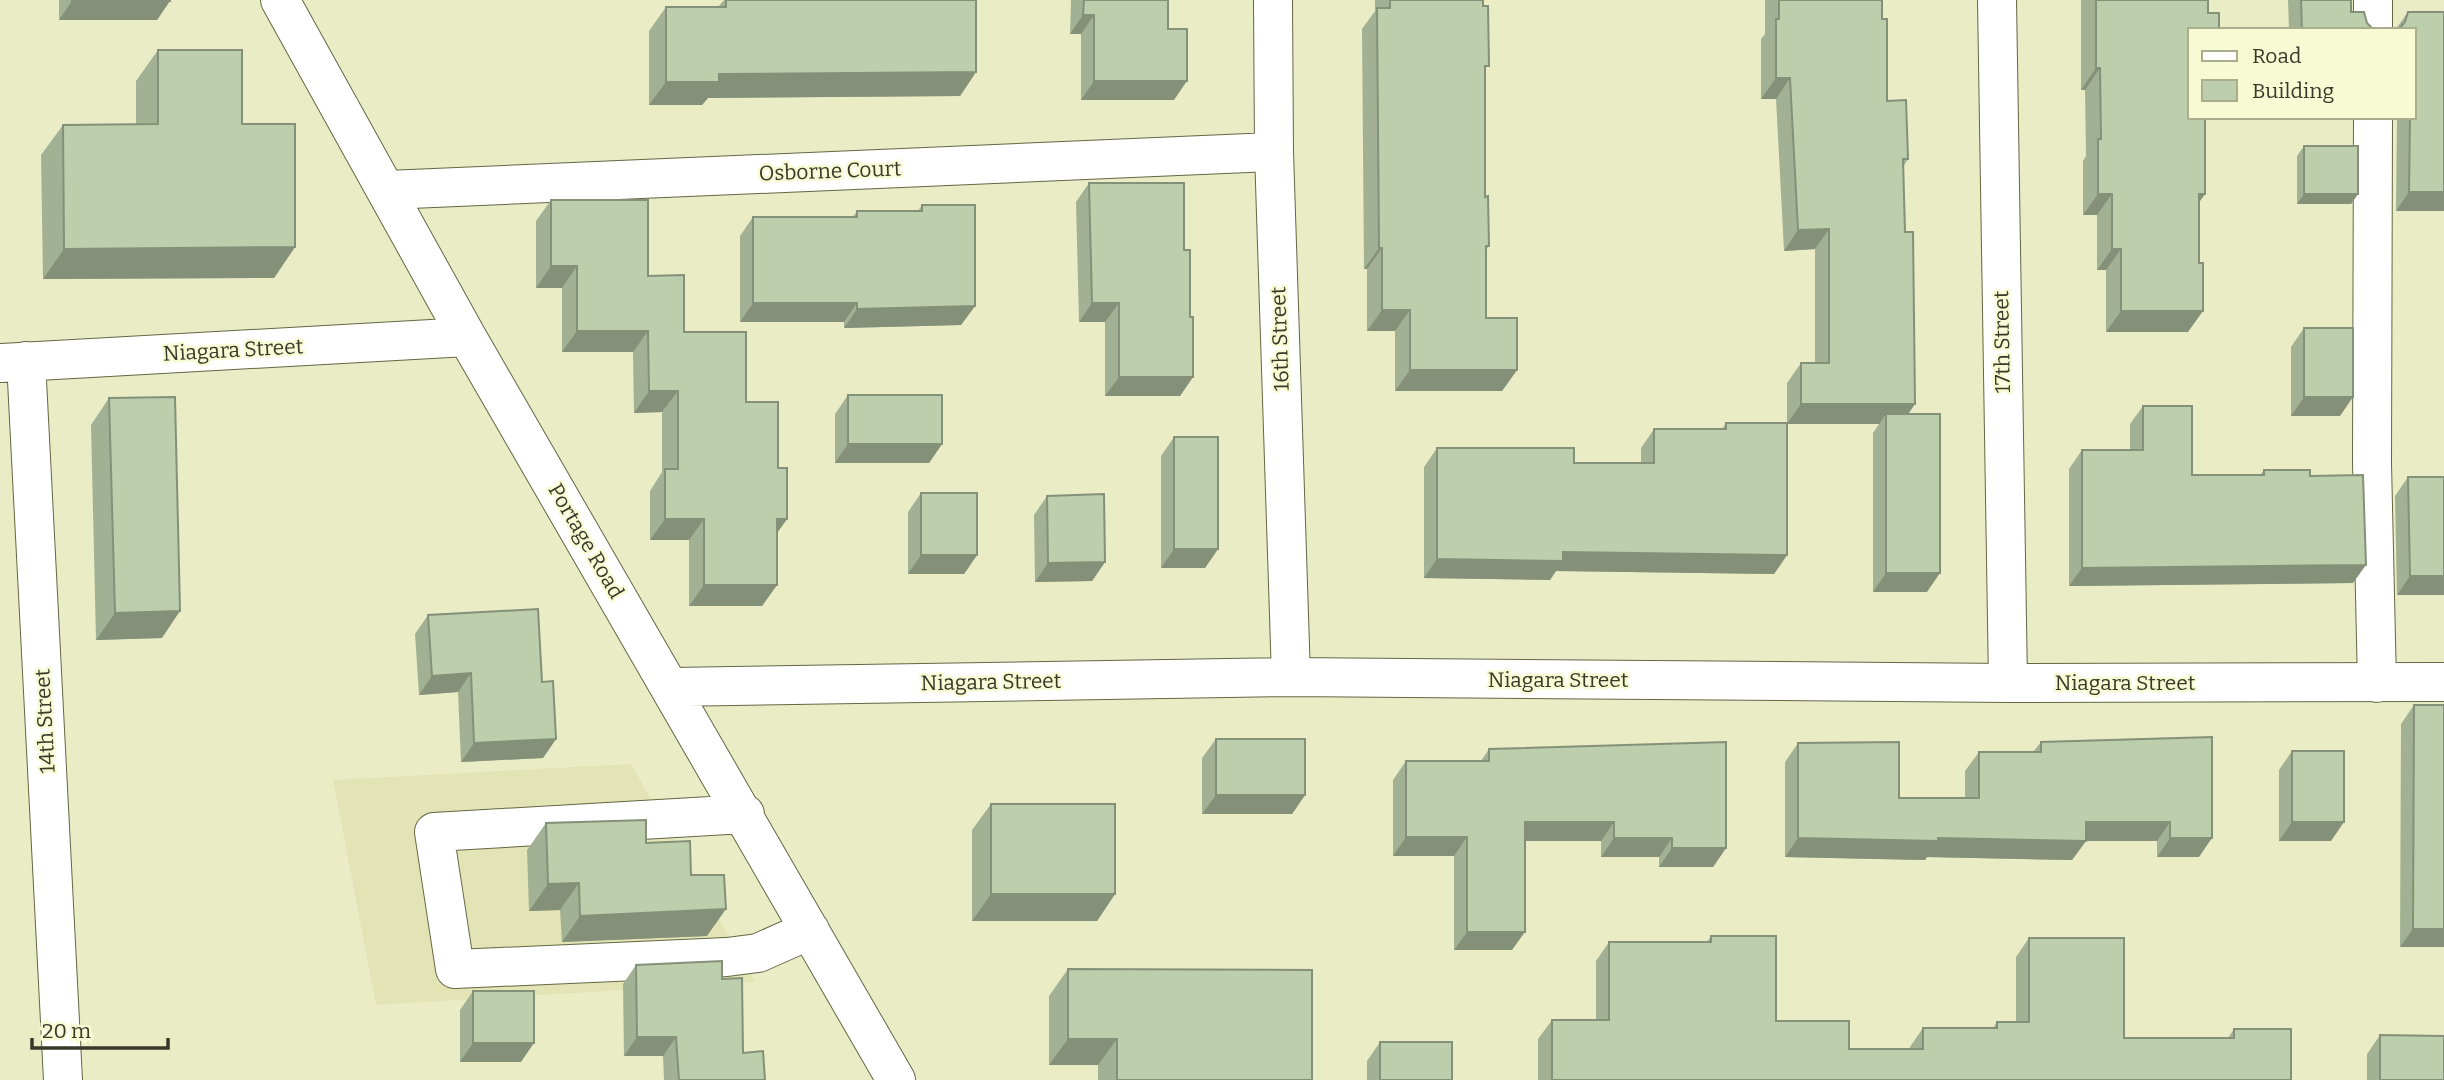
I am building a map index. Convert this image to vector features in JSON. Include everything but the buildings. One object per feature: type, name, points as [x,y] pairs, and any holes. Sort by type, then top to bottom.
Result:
[{"type":"street","name":"Portage Road","points":[[280,0],[467,337],[672,687],[896,1080]]},
{"type":"street","name":"16th Street","points":[[1273,0],[1274,152],[1291,677]]},
{"type":"street","name":"17th Street","points":[[1997,0],[2008,683]]},
{"type":"street","points":[[2373,0],[2373,28]]},
{"type":"street","points":[[2373,119],[2372,463],[2377,683]]},
{"type":"street","name":"Osborne Court","points":[[387,190],[1274,152]]},
{"type":"street","name":"Niagara Street","points":[[13,362],[467,337]]},
{"type":"street","name":"14th Street","points":[[13,362],[62,1080]]},
{"type":"street","name":"Niagara Street","points":[[672,687],[1291,677],[2008,683],[2444,682]]},
{"type":"street","points":[[744,814],[434,832],[454,969],[727,957],[766,950],[810,930]]},
{"type":"shaded area","points":[[631,764],[755,982],[376,1005],[333,780]]}]
